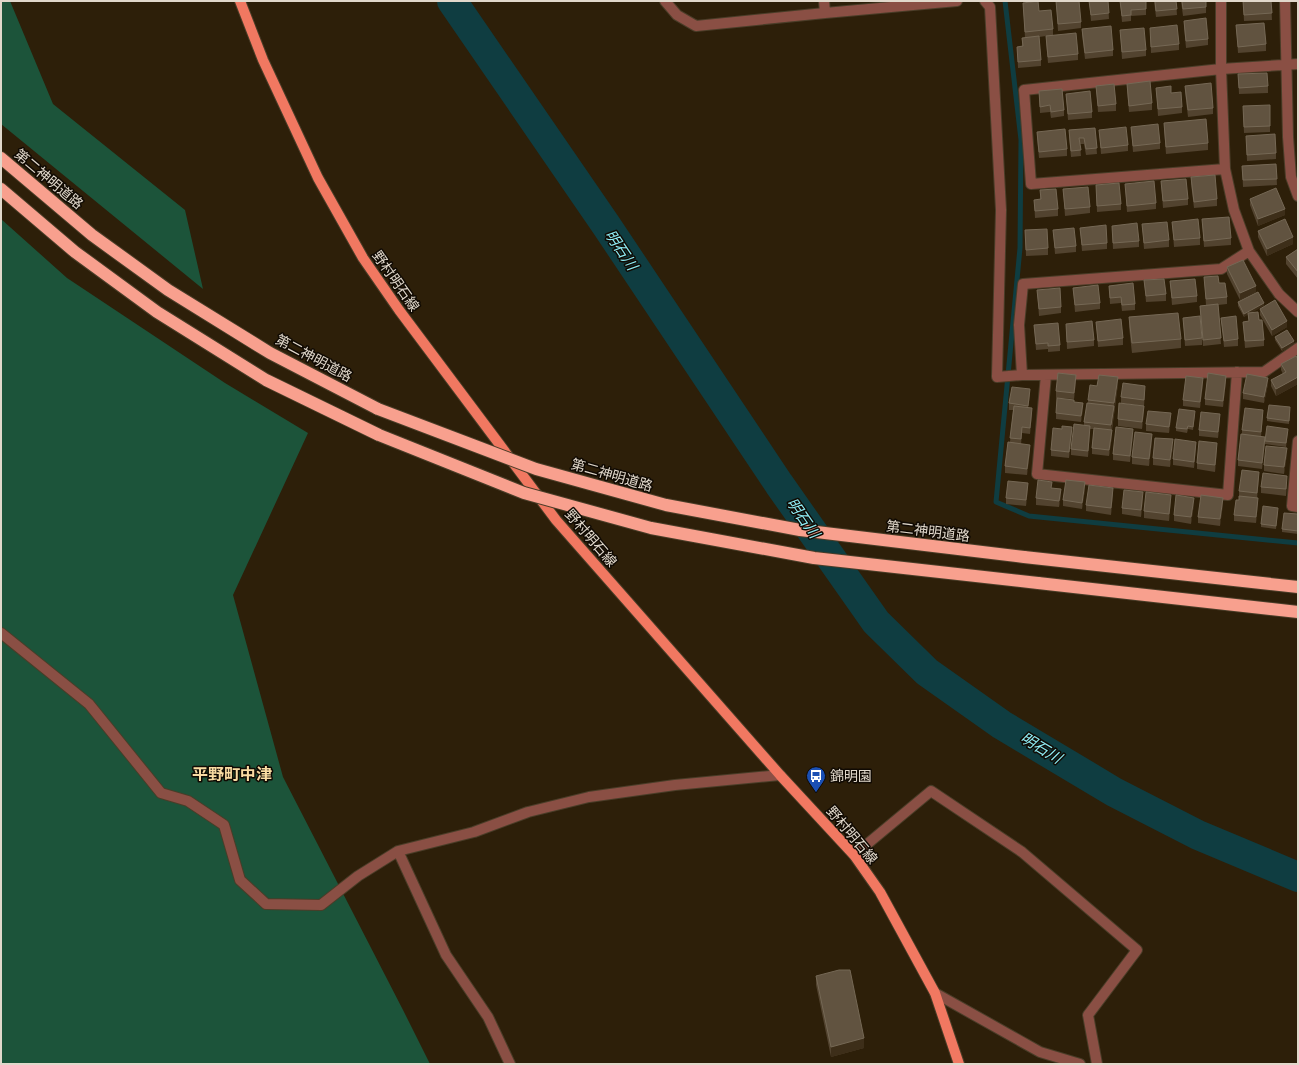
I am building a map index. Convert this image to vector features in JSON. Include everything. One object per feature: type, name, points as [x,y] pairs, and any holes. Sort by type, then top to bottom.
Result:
[{"type":"highway","name":"第二神明道路","points":[[1,158],[92,234],[168,290],[270,353],[378,409],[536,469],[666,505],[800,530],[1024,557],[1298,587]]},
{"type":"highway","points":[[1,190],[75,252],[157,312],[266,380],[379,435],[524,493],[651,528],[814,558],[1298,612]]},
{"type":"main road","name":"野村明石線","points":[[240,1],[263,60],[318,178],[363,258],[399,310],[556,520],[780,775],[854,855],[880,892],[935,993],[959,1064]]},
{"type":"street","points":[[665,1],[677,15],[696,26],[957,1]]},
{"type":"street","points":[[824,1],[825,13]]},
{"type":"street","points":[[985,1],[990,7],[1001,210],[997,377],[1022,375],[1264,372],[1298,348]]},
{"type":"street","points":[[1221,1],[1221,69],[1225,169],[1234,210],[1249,251],[1279,294],[1298,312]]},
{"type":"street","points":[[1285,1],[1288,137],[1292,178],[1298,196]]},
{"type":"street","points":[[1225,169],[1031,184],[1024,90],[1221,69],[1298,64]]},
{"type":"street","points":[[1022,375],[1019,325],[1023,284],[1221,269],[1249,251]]},
{"type":"street","points":[[1046,375],[1037,474],[1228,495],[1237,372]]},
{"type":"street","points":[[1298,441],[1292,506],[1298,507]]},
{"type":"street","points":[[1,634],[89,704],[161,793],[188,801],[224,825],[240,880],[266,904],[322,905],[358,876],[398,851],[474,832],[528,812],[589,797],[780,775]]},
{"type":"street","points":[[854,855],[931,791],[1022,852],[1137,950],[1088,1015],[1097,1064]]},
{"type":"street","points":[[398,851],[446,956],[488,1017],[510,1064]]},
{"type":"street","points":[[935,993],[1040,1052],[1080,1064]]},
{"type":"green space","points":[[1,1],[10,1],[53,104],[185,210],[203,289],[1,124]]},
{"type":"green space","points":[[1,219],[67,278],[225,383],[308,433],[233,595],[283,777],[430,1064],[1,1064]]},
{"type":"building","points":[[1038,1],[1039,11],[1051,10],[1053,29],[1025,32],[1023,3]]},
{"type":"building","points":[[1056,1],[1079,1],[1081,22],[1058,24]]},
{"type":"building","points":[[1089,1],[1108,1],[1109,13],[1091,15]]},
{"type":"building","points":[[1120,1],[1146,1],[1146,9],[1131,10],[1131,15],[1122,16]]},
{"type":"building","points":[[1155,1],[1176,1],[1177,9],[1156,11]]},
{"type":"building","points":[[1182,1],[1206,1],[1206,7],[1183,9]]},
{"type":"building","points":[[1243,1],[1271,1],[1272,13],[1244,15]]},
{"type":"building","points":[[1206,18],[1208,39],[1186,41],[1184,21]]},
{"type":"building","points":[[1264,23],[1266,44],[1238,47],[1236,25]]},
{"type":"building","points":[[1177,25],[1179,44],[1151,47],[1150,28]]},
{"type":"building","points":[[1111,26],[1113,50],[1085,53],[1082,29]]},
{"type":"building","points":[[1144,28],[1146,50],[1122,52],[1120,30]]},
{"type":"building","points":[[1076,33],[1078,54],[1048,57],[1046,36]]},
{"type":"building","points":[[1039,36],[1041,60],[1018,62],[1017,47],[1023,46],[1022,38]]},
{"type":"building","points":[[1267,73],[1268,86],[1239,88],[1238,74]]},
{"type":"building","points":[[1150,81],[1152,103],[1129,106],[1127,84]]},
{"type":"building","points":[[1211,83],[1213,108],[1188,110],[1185,86]]},
{"type":"building","points":[[1114,84],[1116,104],[1098,106],[1096,86]]},
{"type":"building","points":[[1171,86],[1171,93],[1181,92],[1182,107],[1158,109],[1156,88]]},
{"type":"building","points":[[1062,89],[1064,110],[1051,112],[1050,105],[1040,107],[1039,91]]},
{"type":"building","points":[[1090,91],[1092,112],[1068,114],[1066,94]]},
{"type":"building","points":[[1270,105],[1270,126],[1244,127],[1243,106]]},
{"type":"building","points":[[1206,119],[1208,143],[1166,147],[1164,123]]},
{"type":"building","points":[[1158,124],[1160,143],[1133,146],[1131,127]]},
{"type":"building","points":[[1126,127],[1128,145],[1101,148],[1099,130]]},
{"type":"building","points":[[1095,128],[1097,148],[1086,149],[1084,138],[1079,138],[1081,150],[1071,151],[1069,130]]},
{"type":"building","points":[[1065,129],[1067,149],[1039,152],[1037,132]]},
{"type":"building","points":[[1275,134],[1276,153],[1247,155],[1246,136]]},
{"type":"building","points":[[1276,164],[1277,179],[1243,180],[1242,166]]},
{"type":"building","points":[[1215,175],[1217,199],[1194,202],[1191,177]]},
{"type":"building","points":[[1186,179],[1188,199],[1163,201],[1161,181]]},
{"type":"building","points":[[1154,181],[1156,203],[1127,206],[1125,184]]},
{"type":"building","points":[[1119,183],[1121,204],[1097,206],[1096,185]]},
{"type":"building","points":[[1088,187],[1090,207],[1065,209],[1063,189]]},
{"type":"building","points":[[1276,188],[1285,209],[1258,219],[1250,199]]},
{"type":"building","points":[[1056,189],[1058,209],[1035,211],[1034,200],[1041,199],[1040,190]]},
{"type":"building","points":[[1229,217],[1231,238],[1204,241],[1202,219]]},
{"type":"building","points":[[1198,219],[1200,238],[1174,240],[1172,222]]},
{"type":"building","points":[[1285,219],[1293,237],[1267,249],[1258,231]]},
{"type":"building","points":[[1167,222],[1169,240],[1144,243],[1142,224]]},
{"type":"building","points":[[1137,223],[1139,241],[1113,243],[1112,226]]},
{"type":"building","points":[[1106,225],[1107,243],[1082,245],[1080,228]]},
{"type":"building","points":[[1074,228],[1076,246],[1055,248],[1053,230]]},
{"type":"building","points":[[1047,229],[1048,248],[1026,250],[1025,230]]},
{"type":"building","points":[[1298,249],[1298,272],[1286,257]]},
{"type":"building","points":[[1243,260],[1256,286],[1240,293],[1227,267]]},
{"type":"building","points":[[1218,276],[1219,283],[1225,283],[1227,297],[1206,299],[1204,277]]},
{"type":"building","points":[[1164,279],[1166,294],[1146,296],[1144,280]]},
{"type":"building","points":[[1195,279],[1197,296],[1172,298],[1170,281]]},
{"type":"building","points":[[1133,283],[1135,304],[1122,305],[1121,297],[1110,298],[1109,286]]},
{"type":"building","points":[[1098,285],[1100,303],[1075,305],[1073,288]]},
{"type":"building","points":[[1060,288],[1061,307],[1039,309],[1037,290]]},
{"type":"building","points":[[1258,292],[1264,303],[1244,314],[1238,302]]},
{"type":"building","points":[[1275,300],[1287,321],[1272,330],[1260,309]]},
{"type":"building","points":[[1218,304],[1221,338],[1203,340],[1200,306]]},
{"type":"building","points":[[1258,312],[1259,320],[1262,320],[1264,340],[1245,341],[1243,322],[1249,321],[1248,313]]},
{"type":"building","points":[[1178,313],[1181,339],[1132,343],[1129,317]]},
{"type":"building","points":[[1200,316],[1202,338],[1185,340],[1183,318]]},
{"type":"building","points":[[1236,316],[1238,339],[1224,341],[1221,318]]},
{"type":"building","points":[[1121,319],[1123,338],[1098,341],[1096,322]]},
{"type":"building","points":[[1092,321],[1094,340],[1067,342],[1066,324]]},
{"type":"building","points":[[1058,323],[1060,345],[1048,346],[1048,343],[1036,344],[1034,325]]},
{"type":"building","points":[[1287,330],[1294,341],[1282,348],[1275,337]]},
{"type":"building","points":[[1296,356],[1298,359],[1298,377],[1276,389],[1271,380],[1286,372],[1281,364]]},
{"type":"building","points":[[1058,373],[1076,375],[1074,393],[1056,391]]},
{"type":"building","points":[[1208,373],[1226,376],[1223,401],[1205,399]]},
{"type":"building","points":[[1247,374],[1268,378],[1264,397],[1243,393]]},
{"type":"building","points":[[1099,375],[1118,377],[1114,403],[1088,400],[1090,385],[1097,386]]},
{"type":"building","points":[[1186,376],[1203,378],[1200,402],[1183,400]]},
{"type":"building","points":[[1123,383],[1145,386],[1144,400],[1121,397]]},
{"type":"building","points":[[1012,387],[1030,389],[1028,406],[1009,403]]},
{"type":"building","points":[[1057,398],[1074,400],[1074,402],[1083,403],[1081,416],[1056,413]]},
{"type":"building","points":[[1087,403],[1114,406],[1111,425],[1084,422]]},
{"type":"building","points":[[1119,403],[1144,406],[1142,422],[1118,419]]},
{"type":"building","points":[[1269,405],[1290,407],[1289,421],[1267,418]]},
{"type":"building","points":[[1014,406],[1032,408],[1030,428],[1022,427],[1021,439],[1010,438]]},
{"type":"building","points":[[1245,408],[1263,410],[1261,432],[1242,430]]},
{"type":"building","points":[[1179,409],[1195,411],[1193,427],[1188,426],[1187,429],[1176,428]]},
{"type":"building","points":[[1148,411],[1171,413],[1169,427],[1146,424]]},
{"type":"building","points":[[1201,412],[1220,414],[1218,432],[1199,430]]},
{"type":"building","points":[[1074,424],[1090,426],[1088,451],[1071,449]]},
{"type":"building","points":[[1062,426],[1072,427],[1069,452],[1051,450],[1053,428],[1062,429]]},
{"type":"building","points":[[1267,426],[1288,429],[1286,443],[1265,441]]},
{"type":"building","points":[[1116,427],[1133,429],[1130,456],[1113,454]]},
{"type":"building","points":[[1094,428],[1112,430],[1109,450],[1092,448]]},
{"type":"building","points":[[1135,432],[1152,434],[1149,459],[1132,457]]},
{"type":"building","points":[[1241,434],[1265,437],[1262,463],[1238,460]]},
{"type":"building","points":[[1155,438],[1173,439],[1170,460],[1153,458]]},
{"type":"building","points":[[1175,439],[1196,442],[1194,462],[1173,459]]},
{"type":"building","points":[[1199,441],[1217,443],[1215,465],[1197,463]]},
{"type":"building","points":[[1008,442],[1030,445],[1027,469],[1005,466]]},
{"type":"building","points":[[1266,446],[1287,448],[1284,467],[1264,465]]},
{"type":"building","points":[[1242,470],[1259,472],[1257,493],[1239,491]]},
{"type":"building","points":[[1263,473],[1287,476],[1286,489],[1261,487]]},
{"type":"building","points":[[1038,480],[1052,482],[1051,488],[1061,489],[1059,501],[1036,498]]},
{"type":"building","points":[[1066,480],[1085,482],[1082,503],[1063,500]]},
{"type":"building","points":[[1008,481],[1028,483],[1026,500],[1006,498]]},
{"type":"building","points":[[1089,485],[1113,488],[1111,508],[1086,505]]},
{"type":"building","points":[[1124,490],[1143,492],[1141,510],[1122,508]]},
{"type":"building","points":[[1146,492],[1171,495],[1169,514],[1144,511]]},
{"type":"building","points":[[1176,495],[1194,498],[1191,517],[1174,515]]},
{"type":"building","points":[[1201,495],[1223,498],[1220,519],[1198,517]]},
{"type":"building","points":[[1239,496],[1258,498],[1256,517],[1234,515],[1236,500],[1239,500]]},
{"type":"building","points":[[1263,506],[1278,508],[1276,526],[1261,524]]},
{"type":"building","points":[[1284,513],[1298,514],[1298,531],[1282,529]]},
{"type":"building","points":[[839,970],[850,970],[864,1038],[831,1047],[816,976]]},
{"type":"waterway","name":"明石川","points":[[452,1],[606,225],[779,484],[876,622],[927,672],[1002,725],[1114,792],[1198,835],[1298,877]]},
{"type":"waterway","points":[[1005,1],[1021,140],[1020,248],[996,502],[1029,516],[1298,543]]},
{"type":"place","name":"錦明園","points":[[816,793]]},
{"type":"district","name":"平野町中津","points":[[232,774]]}]
